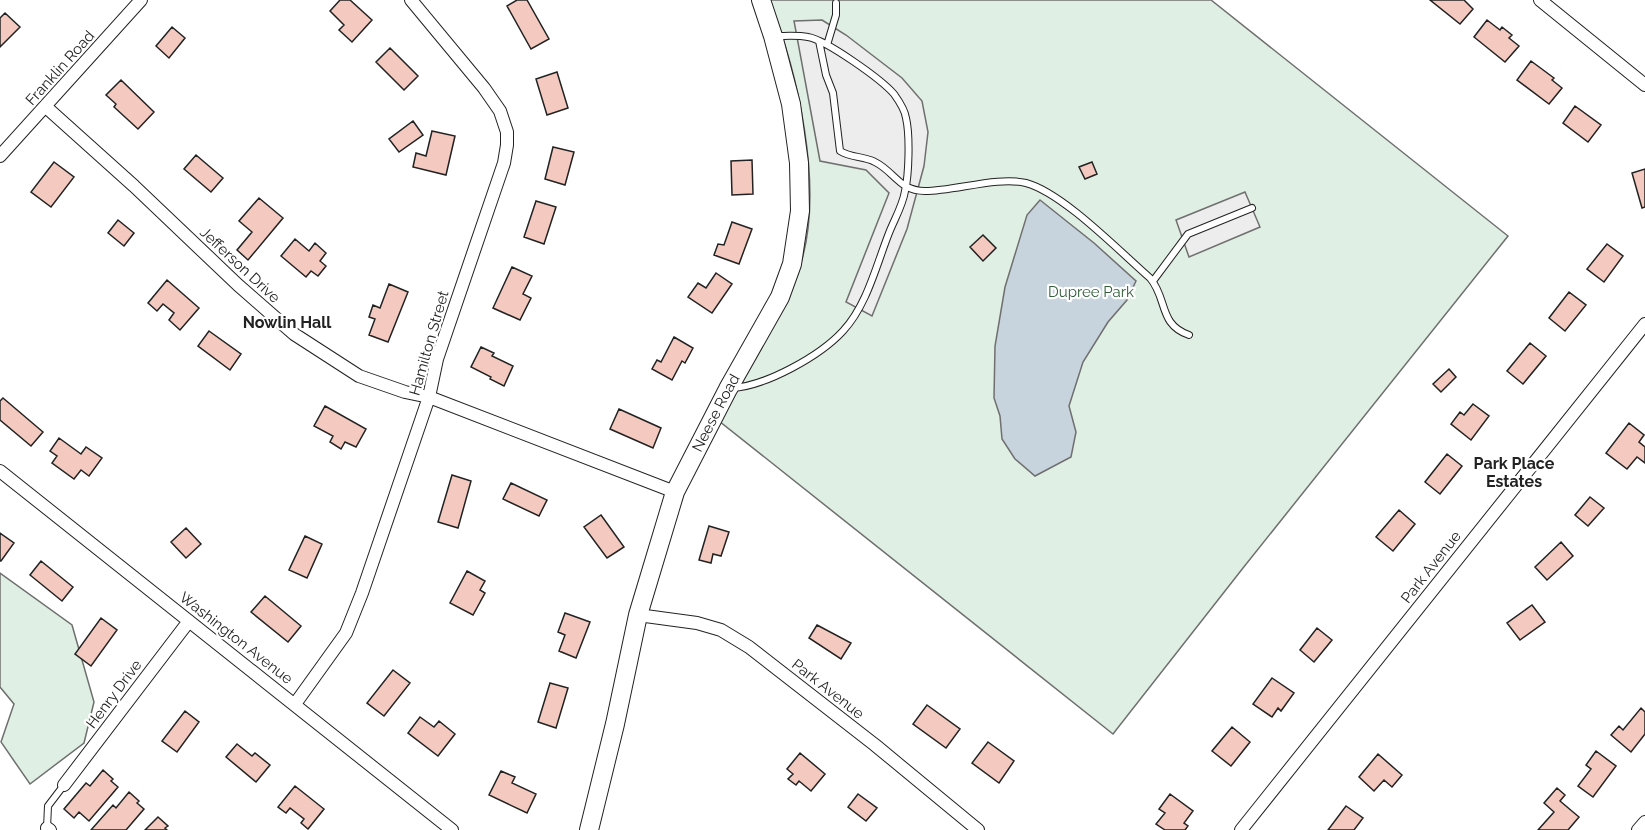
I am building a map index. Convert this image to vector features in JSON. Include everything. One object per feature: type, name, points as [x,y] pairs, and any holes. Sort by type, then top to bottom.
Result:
[{"type":"street","name":"Franklin Road","points":[[0,156],[141,0]]},
{"type":"street","name":"Hamilton Street","points":[[295,704],[346,633],[362,593],[429,397],[437,359],[504,163],[507,138],[500,111],[484,88],[411,0]]},
{"type":"street","name":"Neese Road","points":[[589,830],[638,615],[675,492],[728,388],[780,297],[792,264],[800,211],[799,164],[791,104],[761,0]]},
{"type":"street","points":[[1540,0],[1645,85]]},
{"type":"street","name":"Jefferson Drive","points":[[46,107],[294,334],[359,376],[405,392],[429,397],[675,492]]},
{"type":"street","name":"Park Avenue","points":[[1241,830],[1645,324]]},
{"type":"street","name":"Washington Avenue","points":[[0,471],[452,830]]},
{"type":"street","name":"Park Avenue","points":[[638,615],[697,622],[721,630],[749,647],[866,738],[978,830]]},
{"type":"street","name":"Henry Drive","points":[[64,785],[189,621]]},
{"type":"street","points":[[1638,830],[1645,822]]},
{"type":"lane","points":[[827,45],[836,15],[836,3]]},
{"type":"lane","points":[[728,388],[745,387],[757,383],[802,362],[820,352],[843,332],[860,308],[906,188],[907,119],[894,94],[878,80],[819,41],[808,37],[773,36]]},
{"type":"lane","points":[[819,41],[826,75],[833,93],[840,151],[847,155],[873,160],[906,188],[923,191],[1004,182],[1025,183],[1044,191],[1063,203],[1153,281],[1157,286],[1170,324],[1189,335]]},
{"type":"lane","points":[[1153,281],[1188,234],[1252,208]]},
{"type":"lane","points":[[49,829],[48,806],[64,785]]},
{"type":"green space","name":"Dupree Park","points":[[769,0],[1211,0],[1508,236],[1113,734],[719,421],[796,276],[807,233],[810,200],[809,165],[804,130],[789,61]]},
{"type":"green space","points":[[0,573],[72,625],[94,702],[84,743],[30,784],[1,742],[14,704],[0,687]]},
{"type":"shaded area","points":[[822,20],[846,35],[902,78],[922,101],[928,132],[924,166],[907,229],[872,316],[846,302],[889,193],[866,170],[820,161],[794,21]]},
{"type":"shaded area","points":[[1245,192],[1260,227],[1189,257],[1176,220]]},
{"type":"shaded area","points":[[1040,200],[1094,243],[1136,281],[1127,300],[1108,322],[1083,362],[1069,406],[1076,432],[1071,457],[1035,476],[1015,459],[1002,439],[1000,416],[994,398],[995,346],[1005,287],[1027,215]]},
{"type":"building","points":[[340,0],[350,0],[372,20],[352,42],[339,30],[344,25],[330,11]]},
{"type":"building","points":[[517,0],[527,0],[549,39],[531,49],[507,6]]},
{"type":"building","points":[[1430,0],[1464,0],[1473,9],[1460,24]]},
{"type":"building","points":[[5,13],[20,27],[0,47],[0,18]]},
{"type":"building","points":[[1487,20],[1500,30],[1502,27],[1512,35],[1509,38],[1519,46],[1505,62],[1474,37]]},
{"type":"building","points":[[172,27],[185,38],[169,58],[156,46]]},
{"type":"building","points":[[390,48],[418,76],[404,90],[376,62]]},
{"type":"building","points":[[1531,61],[1554,78],[1552,80],[1562,88],[1549,104],[1517,80]]},
{"type":"building","points":[[557,72],[568,108],[547,115],[536,79]]},
{"type":"building","points":[[121,80],[154,112],[138,129],[114,107],[116,104],[106,95]]},
{"type":"building","points":[[1575,106],[1601,125],[1588,142],[1563,123]]},
{"type":"building","points":[[413,121],[423,135],[399,152],[389,139]]},
{"type":"building","points":[[432,131],[455,136],[446,175],[413,167],[416,153],[426,156]]},
{"type":"building","points":[[553,147],[574,152],[565,185],[545,179]]},
{"type":"building","points":[[196,155],[223,178],[211,192],[184,169]]},
{"type":"building","points":[[752,160],[753,194],[732,195],[731,161]]},
{"type":"building","points":[[54,162],[74,177],[51,207],[31,192]]},
{"type":"building","points":[[1092,162],[1097,174],[1085,179],[1079,167]]},
{"type":"building","points":[[1645,169],[1645,207],[1642,208],[1632,173]]},
{"type":"building","points":[[259,198],[283,218],[248,260],[237,250],[252,232],[239,221]]},
{"type":"building","points":[[536,201],[556,207],[544,244],[524,237]]},
{"type":"building","points":[[118,220],[134,233],[124,246],[108,233]]},
{"type":"building","points":[[732,222],[752,229],[739,264],[714,255],[718,244],[724,245]]},
{"type":"building","points":[[983,235],[996,248],[983,261],[970,247]]},
{"type":"building","points":[[295,239],[309,251],[315,243],[326,253],[320,261],[326,266],[318,276],[311,271],[306,277],[281,256]]},
{"type":"building","points":[[1607,244],[1623,256],[1604,282],[1587,269]]},
{"type":"building","points":[[512,267],[532,276],[523,294],[531,298],[520,320],[493,308]]},
{"type":"building","points":[[716,273],[732,284],[712,313],[688,297],[698,283],[706,288]]},
{"type":"building","points":[[167,280],[199,308],[180,330],[169,320],[174,313],[163,304],[157,311],[148,303]]},
{"type":"building","points":[[389,284],[408,292],[388,342],[369,335],[375,319],[369,317],[373,305],[380,308]]},
{"type":"building","points":[[1569,292],[1586,305],[1565,331],[1549,318]]},
{"type":"building","points":[[209,331],[241,354],[230,370],[198,346]]},
{"type":"building","points":[[674,337],[693,348],[685,363],[682,361],[672,380],[652,369],[657,360],[661,362]]},
{"type":"building","points":[[1530,343],[1546,356],[1523,384],[1507,371]]},
{"type":"building","points":[[481,347],[494,353],[492,356],[513,366],[504,386],[471,367]]},
{"type":"building","points":[[1449,369],[1456,377],[1441,392],[1433,384]]},
{"type":"building","points":[[3,398],[43,432],[31,446],[0,420],[0,401]]},
{"type":"building","points":[[1473,404],[1489,416],[1471,440],[1451,424],[1460,412],[1464,415]]},
{"type":"building","points":[[325,406],[366,429],[356,447],[345,442],[341,449],[330,442],[333,436],[314,426]]},
{"type":"building","points":[[619,409],[661,428],[653,448],[610,429]]},
{"type":"building","points":[[1629,423],[1644,435],[1639,442],[1645,447],[1645,463],[1637,457],[1627,469],[1606,453]]},
{"type":"building","points":[[59,438],[81,454],[86,447],[102,458],[89,476],[81,470],[74,479],[52,463],[57,456],[50,451]]},
{"type":"building","points":[[1447,454],[1462,466],[1440,494],[1425,482]]},
{"type":"building","points":[[452,475],[471,481],[458,528],[438,522]]},
{"type":"building","points":[[511,483],[547,500],[539,516],[503,499]]},
{"type":"building","points":[[1590,497],[1604,508],[1588,526],[1575,515]]},
{"type":"building","points":[[1399,510],[1415,524],[1393,551],[1376,537]]},
{"type":"building","points":[[601,515],[624,547],[607,558],[584,527]]},
{"type":"building","points":[[709,526],[729,532],[721,556],[713,554],[711,563],[699,560]]},
{"type":"building","points":[[186,528],[201,544],[186,558],[171,542]]},
{"type":"building","points":[[0,533],[14,543],[1,561],[0,561]]},
{"type":"building","points":[[305,536],[322,544],[307,578],[289,570]]},
{"type":"building","points":[[1561,542],[1573,556],[1547,580],[1535,567]]},
{"type":"building","points":[[41,561],[73,587],[62,601],[30,575]]},
{"type":"building","points":[[467,571],[485,581],[480,590],[485,593],[473,615],[450,603]]},
{"type":"building","points":[[265,596],[301,626],[288,642],[251,612]]},
{"type":"building","points":[[1532,605],[1545,622],[1520,640],[1507,623]]},
{"type":"building","points":[[565,613],[590,622],[576,658],[559,651],[565,635],[558,632]]},
{"type":"building","points":[[101,618],[117,630],[91,666],[75,654]]},
{"type":"building","points":[[817,625],[851,643],[841,659],[809,638]]},
{"type":"building","points":[[1317,628],[1332,640],[1314,662],[1300,650]]},
{"type":"building","points":[[393,670],[410,683],[384,716],[367,703]]},
{"type":"building","points":[[1272,678],[1294,693],[1281,711],[1278,708],[1272,717],[1253,704]]},
{"type":"building","points":[[550,683],[568,688],[556,728],[538,722]]},
{"type":"building","points":[[927,705],[960,729],[946,748],[913,724]]},
{"type":"building","points":[[1641,708],[1645,712],[1645,734],[1631,752],[1611,735],[1619,726],[1623,730]]},
{"type":"building","points":[[185,711],[199,722],[177,752],[162,741]]},
{"type":"building","points":[[420,717],[434,727],[439,721],[455,734],[438,756],[408,733]]},
{"type":"building","points":[[1232,727],[1250,742],[1231,766],[1212,751]]},
{"type":"building","points":[[988,742],[1014,761],[999,783],[972,763]]},
{"type":"building","points":[[237,744],[252,756],[255,753],[270,765],[256,782],[226,757]]},
{"type":"building","points":[[1596,751],[1616,766],[1593,797],[1578,786],[1591,769],[1586,765]]},
{"type":"building","points":[[800,753],[825,774],[811,791],[799,781],[796,785],[788,779],[793,774],[787,769]]},
{"type":"building","points":[[1378,754],[1402,775],[1392,787],[1384,780],[1374,791],[1359,777]]},
{"type":"building","points":[[103,770],[118,787],[89,821],[79,812],[74,818],[64,809],[86,783],[90,786]]},
{"type":"building","points":[[501,771],[515,777],[512,783],[536,794],[527,813],[489,795]]},
{"type":"building","points":[[295,786],[324,809],[308,829],[301,823],[304,819],[290,808],[286,813],[278,807]]},
{"type":"building","points":[[1557,788],[1565,795],[1560,801],[1579,817],[1568,830],[1538,830],[1554,812],[1544,803]]},
{"type":"building","points":[[129,792],[144,809],[126,830],[91,830],[113,805],[116,808]]},
{"type":"building","points":[[858,794],[877,808],[866,821],[848,807]]},
{"type":"building","points":[[1170,794],[1193,811],[1184,823],[1188,826],[1185,830],[1165,830],[1156,824],[1165,813],[1159,809]]},
{"type":"building","points":[[1346,806],[1363,818],[1354,830],[1328,830]]},
{"type":"building","points":[[158,817],[168,826],[165,828],[167,830],[145,830]]},
{"type":"district","name":"Nowlin Hall","points":[[287,322]]},
{"type":"district","name":"Park Place Estates","points":[[1514,472]]}]
